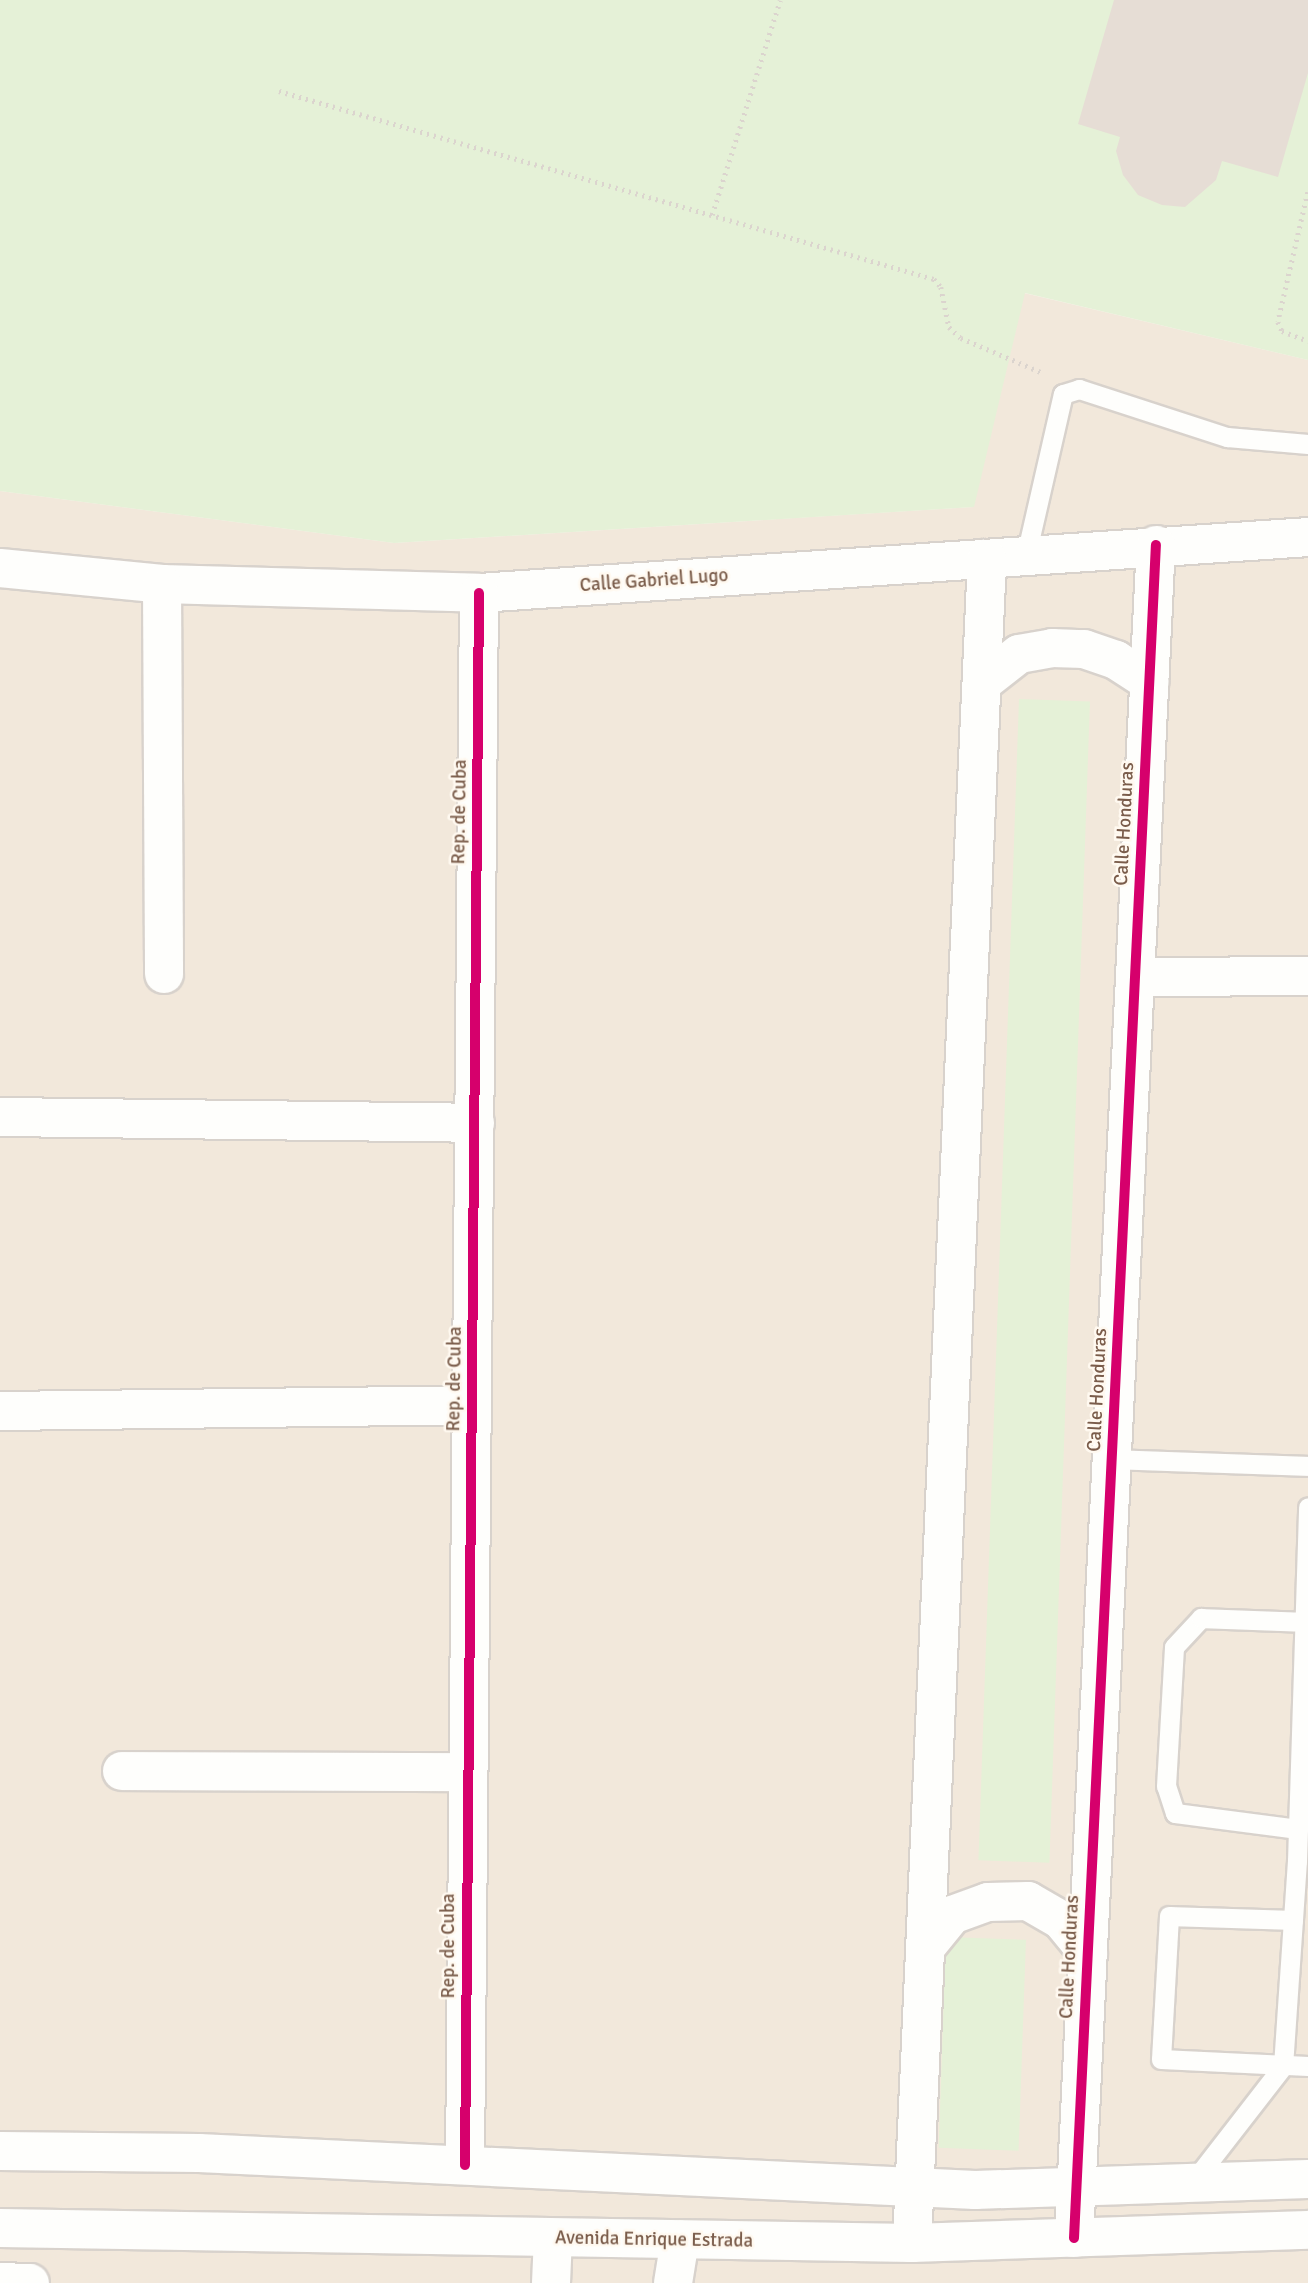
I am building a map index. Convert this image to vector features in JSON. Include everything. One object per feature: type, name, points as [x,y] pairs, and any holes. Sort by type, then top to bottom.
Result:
[{"type":"street","name":"Calle Gabriel Lugo","points":[[0,568],[162,584],[480,593],[1156,545],[1308,537]]},
{"type":"street","name":"Calle Honduras","points":[[1074,2238],[1156,545]]},
{"type":"street","points":[[912,2244],[987,559]]},
{"type":"street","points":[[162,584],[164,974]]},
{"type":"street","name":"Rep. de Cuba","points":[[465,2165],[480,593]]},
{"type":"street","points":[[982,683],[1019,654],[1052,648],[1084,649],[1116,660],[1150,682]]},
{"type":"street","points":[[1136,977],[1308,976]]},
{"type":"street","points":[[0,1117],[475,1123]]},
{"type":"street","points":[[0,1411],[472,1405]]},
{"type":"street","points":[[121,1771],[468,1772]]},
{"type":"street","name":"Calle Honduras","points":[[926,1947],[951,1914],[988,1902],[1028,1900],[1060,1920],[1088,1953]]},
{"type":"street","points":[[0,2151],[199,2153],[916,2187],[1076,2187],[1308,2179]]},
{"type":"street","name":"Avenida Enrique Estrada","points":[[0,2228],[912,2244],[1308,2230]]},
{"type":"street","points":[[551,2283],[553,2238]]},
{"type":"street","points":[[673,2283],[680,2240]]},
{"type":"street","points":[[0,2282],[30,2283]]},
{"type":"lane","points":[[1026,555],[1058,406],[1063,394],[1079,389],[1227,437],[1308,444]]},
{"type":"lane","points":[[1112,1460],[1308,1466]]},
{"type":"lane","points":[[1194,2182],[1283,2066],[1293,1920],[1303,1861],[1298,1829],[1308,1507]]},
{"type":"lane","points":[[1298,1829],[1175,1813],[1166,1786],[1174,1647],[1201,1618],[1304,1622]]},
{"type":"lane","points":[[1293,1920],[1169,1916],[1161,2059],[1308,2066]]},
{"type":"path","points":[[712,215],[780,0]]},
{"type":"path","points":[[279,91],[934,279],[941,287],[949,327],[961,338],[1079,389]]},
{"type":"path","points":[[1308,192],[1278,322],[1282,331],[1308,341]]},
{"type":"shaded area","points":[[1024,293],[1308,360],[1308,2283],[0,2283],[0,491],[394,543],[973,507]]},
{"type":"green space","points":[[0,0],[1308,0],[1308,360],[1025,293],[974,507],[394,543],[0,491]]},
{"type":"green space","points":[[1019,699],[1090,701],[1049,1863],[978,1860]]},
{"type":"green space","points":[[946,1937],[1026,1940],[1019,2151],[939,2148]]},
{"type":"building","points":[[1114,0],[1308,0],[1308,73],[1278,177],[1222,161],[1216,180],[1185,207],[1162,205],[1138,195],[1123,175],[1116,151],[1120,137],[1078,124]]},
{"type":"cycle path","points":[[1074,2238],[1156,545]]},
{"type":"cycle path","points":[[465,2165],[479,593]]}]
